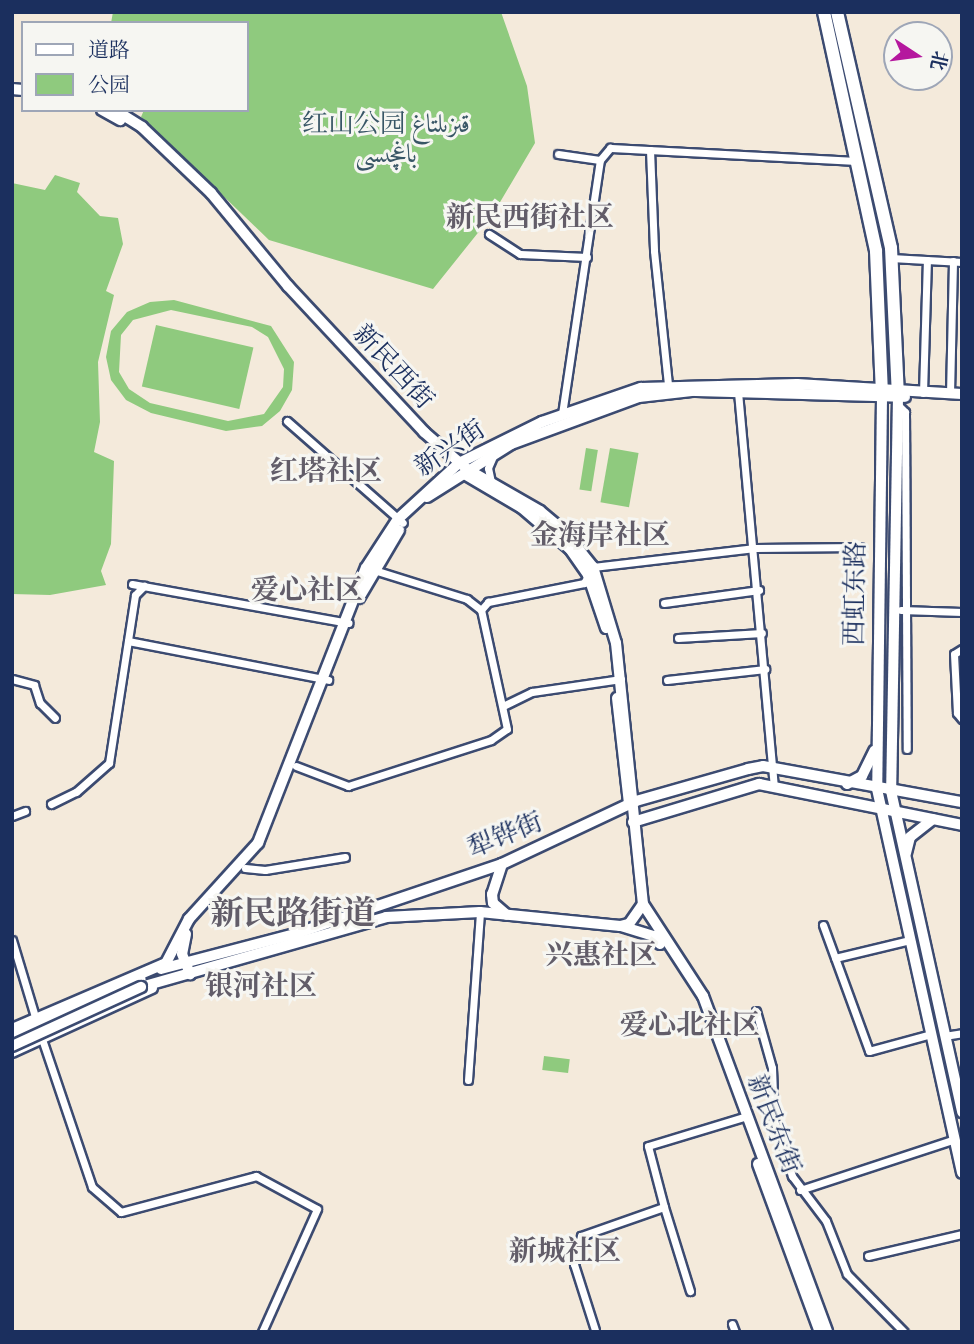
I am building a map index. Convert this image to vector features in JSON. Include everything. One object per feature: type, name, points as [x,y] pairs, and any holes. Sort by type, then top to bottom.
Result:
[{"type":"highway","name":"西虹东路","points":[[824,12],[876,251],[882,392]]},
{"type":"highway","name":"西虹东路","points":[[836,12],[891,258],[898,397]]},
{"type":"main road","name":"新民西街","points":[[105,112],[151,142],[195,186],[386,404],[460,468],[537,519],[570,548],[590,571]]},
{"type":"main road","name":"新民西街","points":[[119,112],[142,127],[211,193],[389,398],[460,468],[527,502],[563,530],[590,571],[610,615],[633,822]]},
{"type":"main road","name":"新兴街","points":[[190,974],[182,945],[186,934],[263,846],[296,766],[366,568],[401,521],[460,468],[562,414],[641,388],[668,384],[882,392]]},
{"type":"main road","name":"新兴街","points":[[460,468],[563,422],[639,397],[738,392],[882,392]]},
{"type":"main road","points":[[882,392],[898,397],[962,396]]},
{"type":"main road","name":"西虹东路","points":[[882,392],[877,789],[879,808],[962,1173]]},
{"type":"main road","points":[[898,397],[923,393],[962,396]]},
{"type":"main road","name":"西虹东路","points":[[898,397],[898,609],[891,791],[962,1112]]},
{"type":"main road","name":"新兴街","points":[[346,622],[401,521]]},
{"type":"main road","name":"新兴街","points":[[154,971],[166,963],[189,919],[258,844],[325,680]]},
{"type":"main road","points":[[847,784],[862,776],[877,742]]},
{"type":"main road","name":"犁铧街","points":[[140,984],[154,971],[298,933],[502,864],[632,803],[721,775],[774,768],[847,784],[962,802]]},
{"type":"main road","points":[[633,822],[746,786],[774,786],[962,825]]},
{"type":"main road","points":[[906,856],[910,837],[933,819]]},
{"type":"main road","name":"新民东街","points":[[633,822],[643,904],[703,996],[820,1332]]},
{"type":"main road","points":[[502,864],[492,894],[493,903],[507,915]]},
{"type":"main road","points":[[12,1037],[140,984],[190,974],[386,917],[481,912],[620,926],[635,918],[643,904]]},
{"type":"main road","name":"新民东街","points":[[620,926],[654,936],[687,980],[706,1015],[827,1332]]},
{"type":"main road","points":[[12,1029],[121,980],[154,971]]},
{"type":"main road","points":[[12,1052],[167,980]]},
{"type":"main road","points":[[12,1046],[140,984]]},
{"type":"street","points":[[562,414],[600,160],[610,148],[858,161]]},
{"type":"street","points":[[650,150],[654,251],[668,384]]},
{"type":"street","points":[[558,154],[600,160]]},
{"type":"street","points":[[489,234],[520,254],[587,257]]},
{"type":"street","points":[[891,258],[958,261],[950,394]]},
{"type":"street","points":[[923,393],[927,260]]},
{"type":"street","points":[[738,392],[755,548],[774,786]]},
{"type":"street","points":[[287,421],[401,521]]},
{"type":"street","points":[[491,482],[488,468],[494,453]]},
{"type":"street","points":[[481,610],[488,602],[584,583],[590,571],[755,548],[860,547]]},
{"type":"street","points":[[296,766],[348,786],[491,740],[507,729],[505,705],[481,610],[467,599],[374,570]]},
{"type":"street","points":[[132,584],[346,622]]},
{"type":"street","points":[[51,804],[76,792],[109,763],[135,595],[144,586]]},
{"type":"street","points":[[664,603],[758,590]]},
{"type":"street","points":[[907,749],[898,609],[962,612]]},
{"type":"street","points":[[678,638],[762,633]]},
{"type":"street","points":[[128,641],[325,680]]},
{"type":"street","points":[[962,649],[954,654],[957,713],[962,719]]},
{"type":"street","points":[[667,680],[765,669]]},
{"type":"street","points":[[12,679],[34,685],[40,703],[55,718]]},
{"type":"street","points":[[505,705],[531,692],[618,679]]},
{"type":"street","points":[[12,816],[25,811]]},
{"type":"street","points":[[245,868],[265,870],[345,857]]},
{"type":"street","points":[[468,1080],[481,912]]},
{"type":"street","points":[[823,925],[869,1051],[930,1034]]},
{"type":"street","points":[[12,940],[36,1020]]},
{"type":"street","points":[[835,958],[910,940]]},
{"type":"street","points":[[756,1011],[772,1068],[774,1120],[800,1190],[826,1221],[847,1274],[904,1332]]},
{"type":"street","points":[[944,1036],[962,1033]]},
{"type":"street","points":[[42,1038],[92,1187],[121,1212],[256,1176],[317,1209],[262,1332]]},
{"type":"street","points":[[690,1291],[648,1146],[744,1116]]},
{"type":"street","points":[[800,1190],[954,1139]]},
{"type":"street","points":[[595,1331],[574,1265],[581,1236],[664,1207]]},
{"type":"street","points":[[868,1256],[962,1234]]},
{"type":"green space","name":"红山公园 قىزىلتاغ باغچىسى","points":[[113,12],[501,12],[527,86],[535,143],[493,214],[433,289],[269,240],[141,117],[143,112],[248,112],[248,21],[111,21]]},
{"type":"green space","points":[[55,175],[80,183],[77,192],[100,216],[118,218],[123,244],[106,291],[114,295],[98,362],[100,422],[94,452],[114,461],[111,544],[101,571],[106,585],[50,595],[12,594],[12,183],[45,190]]},
{"type":"green space","points":[[174,300],[271,326],[294,362],[292,390],[280,411],[262,426],[226,431],[151,413],[126,400],[111,380],[106,357],[111,331],[127,312],[150,302]],"holes":[[[171,310],[252,327],[268,337],[284,369],[283,387],[264,414],[228,421],[150,403],[129,389],[119,372],[121,335],[133,320]]]},
{"type":"green space","points":[[156,325],[253,347],[239,409],[142,386]]},
{"type":"green space","points":[[586,448],[598,450],[591,491],[579,489]]},
{"type":"green space","points":[[610,448],[639,453],[629,507],[600,502]]},
{"type":"green space","points":[[544,1056],[570,1059],[568,1073],[542,1070]]},
{"type":"district","name":"新民西街社区","points":[[530,219]]},
{"type":"district","name":"红塔社区","points":[[326,473]]},
{"type":"district","name":"金海岸社区","points":[[600,537]]},
{"type":"district","name":"爱心社区","points":[[307,592]]},
{"type":"district","name":"新民路街道","points":[[293,917]]},
{"type":"district","name":"兴惠社区","points":[[601,957]]},
{"type":"district","name":"银河社区","points":[[261,988]]},
{"type":"district","name":"爱心北社区","points":[[690,1027]]},
{"type":"district","name":"新城社区","points":[[565,1253]]}]
